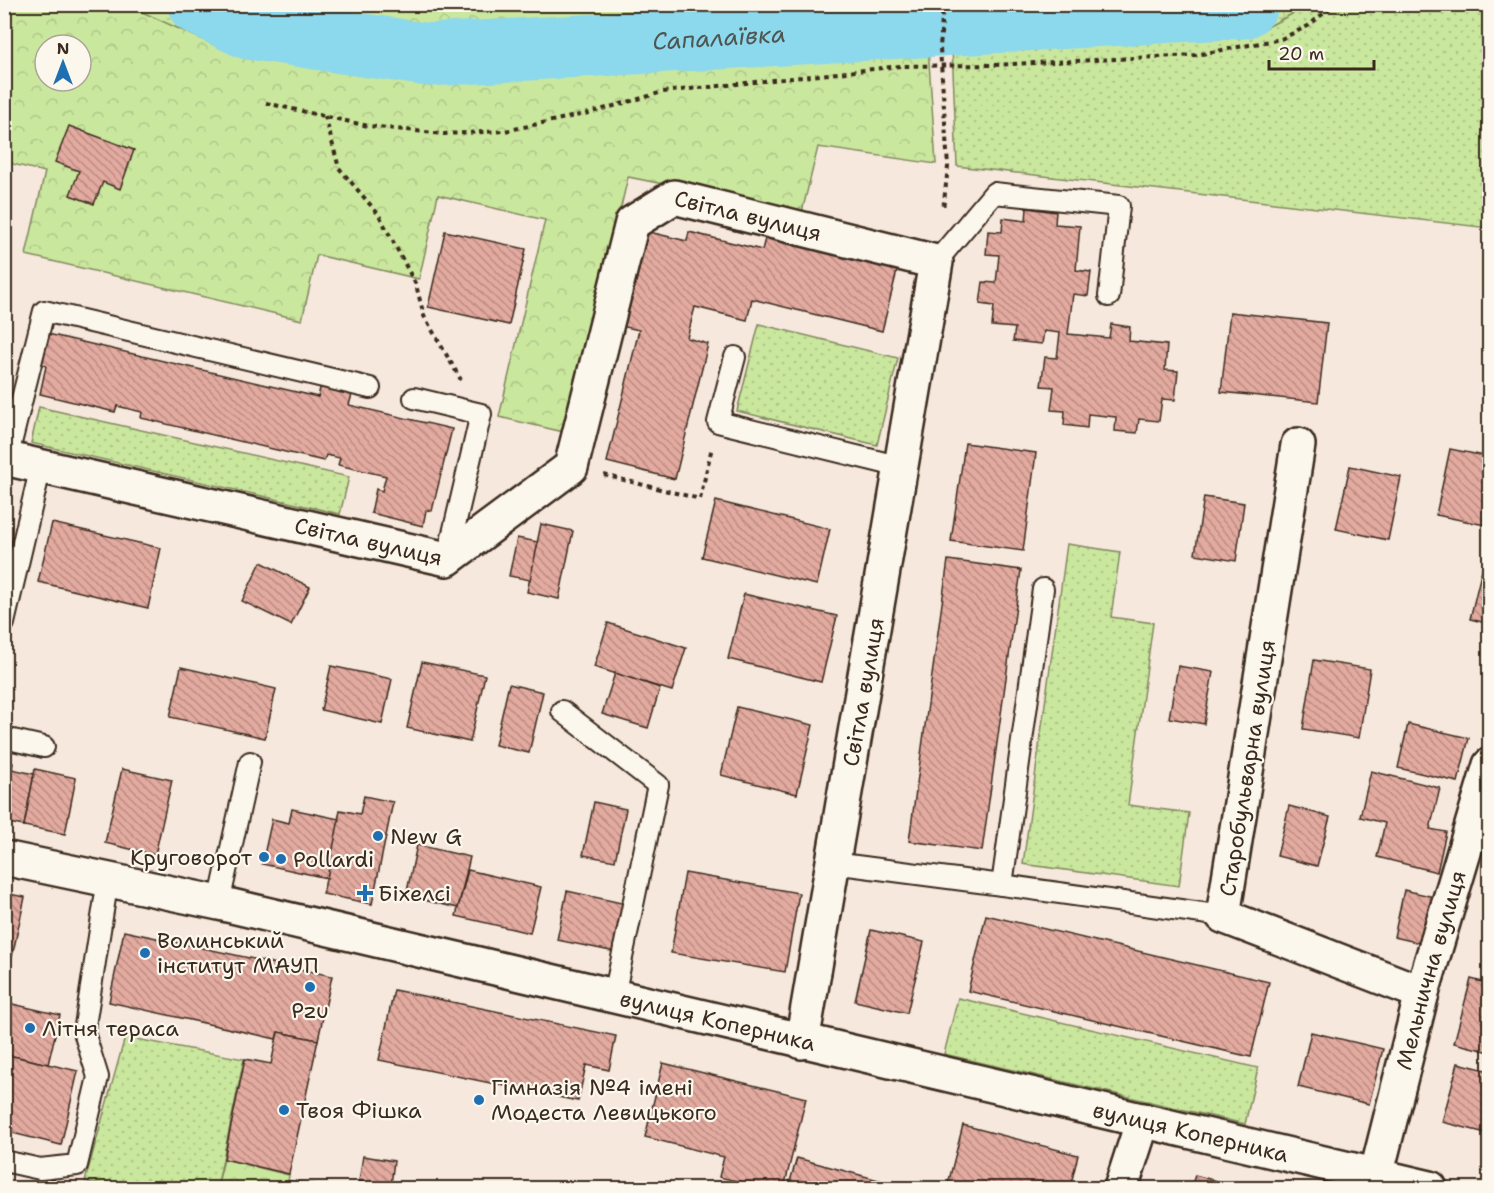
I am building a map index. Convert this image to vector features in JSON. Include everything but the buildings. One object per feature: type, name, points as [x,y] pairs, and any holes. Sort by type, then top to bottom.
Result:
[{"type":"street","name":"Світла вулиця","points":[[6,458],[447,559],[571,467],[632,223],[675,197],[936,262],[802,1042]]},
{"type":"street","name":"Старобульварна вулиця","points":[[1298,445],[1223,916],[1422,993]]},
{"type":"street","name":"Мельнична вулиця","points":[[1376,1176],[1422,993],[1487,779]]},
{"type":"street","name":"вулиця Коперника","points":[[4,858],[219,903],[1430,1188]]},
{"type":"street","points":[[1122,1188],[1143,1120]]},
{"type":"lane","points":[[936,262],[994,193],[1119,206],[1109,296]]},
{"type":"lane","points":[[6,458],[44,311],[370,388]]},
{"type":"lane","points":[[735,357],[718,422],[901,467]]},
{"type":"lane","points":[[414,398],[481,414],[447,559]]},
{"type":"lane","points":[[4,623],[40,466]]},
{"type":"lane","points":[[1002,885],[1043,590]]},
{"type":"lane","points":[[562,711],[658,785],[614,996]]},
{"type":"lane","points":[[4,738],[44,747]]},
{"type":"lane","points":[[219,903],[250,762]]},
{"type":"lane","points":[[833,863],[1223,916]]},
{"type":"lane","points":[[4,1161],[40,1169],[77,1165],[98,1077],[84,1032],[108,879]]},
{"type":"path","points":[[943,4],[940,48],[948,167]]},
{"type":"path","points":[[266,103],[368,126],[444,134],[505,131],[589,113],[663,92],[900,66],[1092,61],[1196,55],[1281,39],[1308,27],[1335,4]]},
{"type":"path","points":[[325,116],[339,168],[379,215],[416,285],[424,316],[481,414]]},
{"type":"path","points":[[627,480],[700,499],[718,422]]},
{"type":"green space","points":[[127,4],[236,55],[427,85],[928,48],[936,164],[818,147],[802,212],[628,177],[568,433],[499,417],[545,220],[438,195],[419,279],[317,255],[302,320],[26,255],[45,172],[5,162],[5,5]]},
{"type":"green space","points":[[706,4],[1309,5],[1252,35],[928,48],[427,85],[236,55],[127,5],[268,5],[430,31]]},
{"type":"green space","points":[[268,5],[706,5],[430,31]]},
{"type":"green space","points":[[1309,5],[1489,5],[1489,228],[957,166],[952,47],[1252,35]]},
{"type":"green space","points":[[759,324],[898,358],[877,445],[737,411]]},
{"type":"green space","points":[[39,407],[349,477],[340,514],[31,443]]},
{"type":"green space","points":[[1067,544],[1120,552],[1111,617],[1153,623],[1128,805],[1189,813],[1179,886],[1023,864]]},
{"type":"green space","points":[[958,998],[1258,1068],[1245,1124],[944,1054]]},
{"type":"green space","points":[[125,1037],[244,1059],[217,1188],[117,1188],[85,1181]]},
{"type":"green space","points":[[224,1159],[289,1175],[287,1188],[217,1188]]},
{"type":"waterway","name":"Сапалаївка","points":[[199,4],[249,28],[429,55],[1243,7],[1247,4]]},
{"type":"place","name":"New G","points":[[378,836]]},
{"type":"place","name":"Круговорот","points":[[264,857]]},
{"type":"place","name":"Pollardi","points":[[281,859]]},
{"type":"place","name":"Біхелсі","points":[[365,893]]},
{"type":"place","name":"Волинський інститут МАУП","points":[[145,953]]},
{"type":"place","name":"Pzu","points":[[310,987]]},
{"type":"place","name":"Літня тераса","points":[[30,1028]]},
{"type":"place","name":"Гімназія №4 імені Модеста Левицького","points":[[479,1100]]},
{"type":"place","name":"Твоя Фішка","points":[[284,1110]]}]
